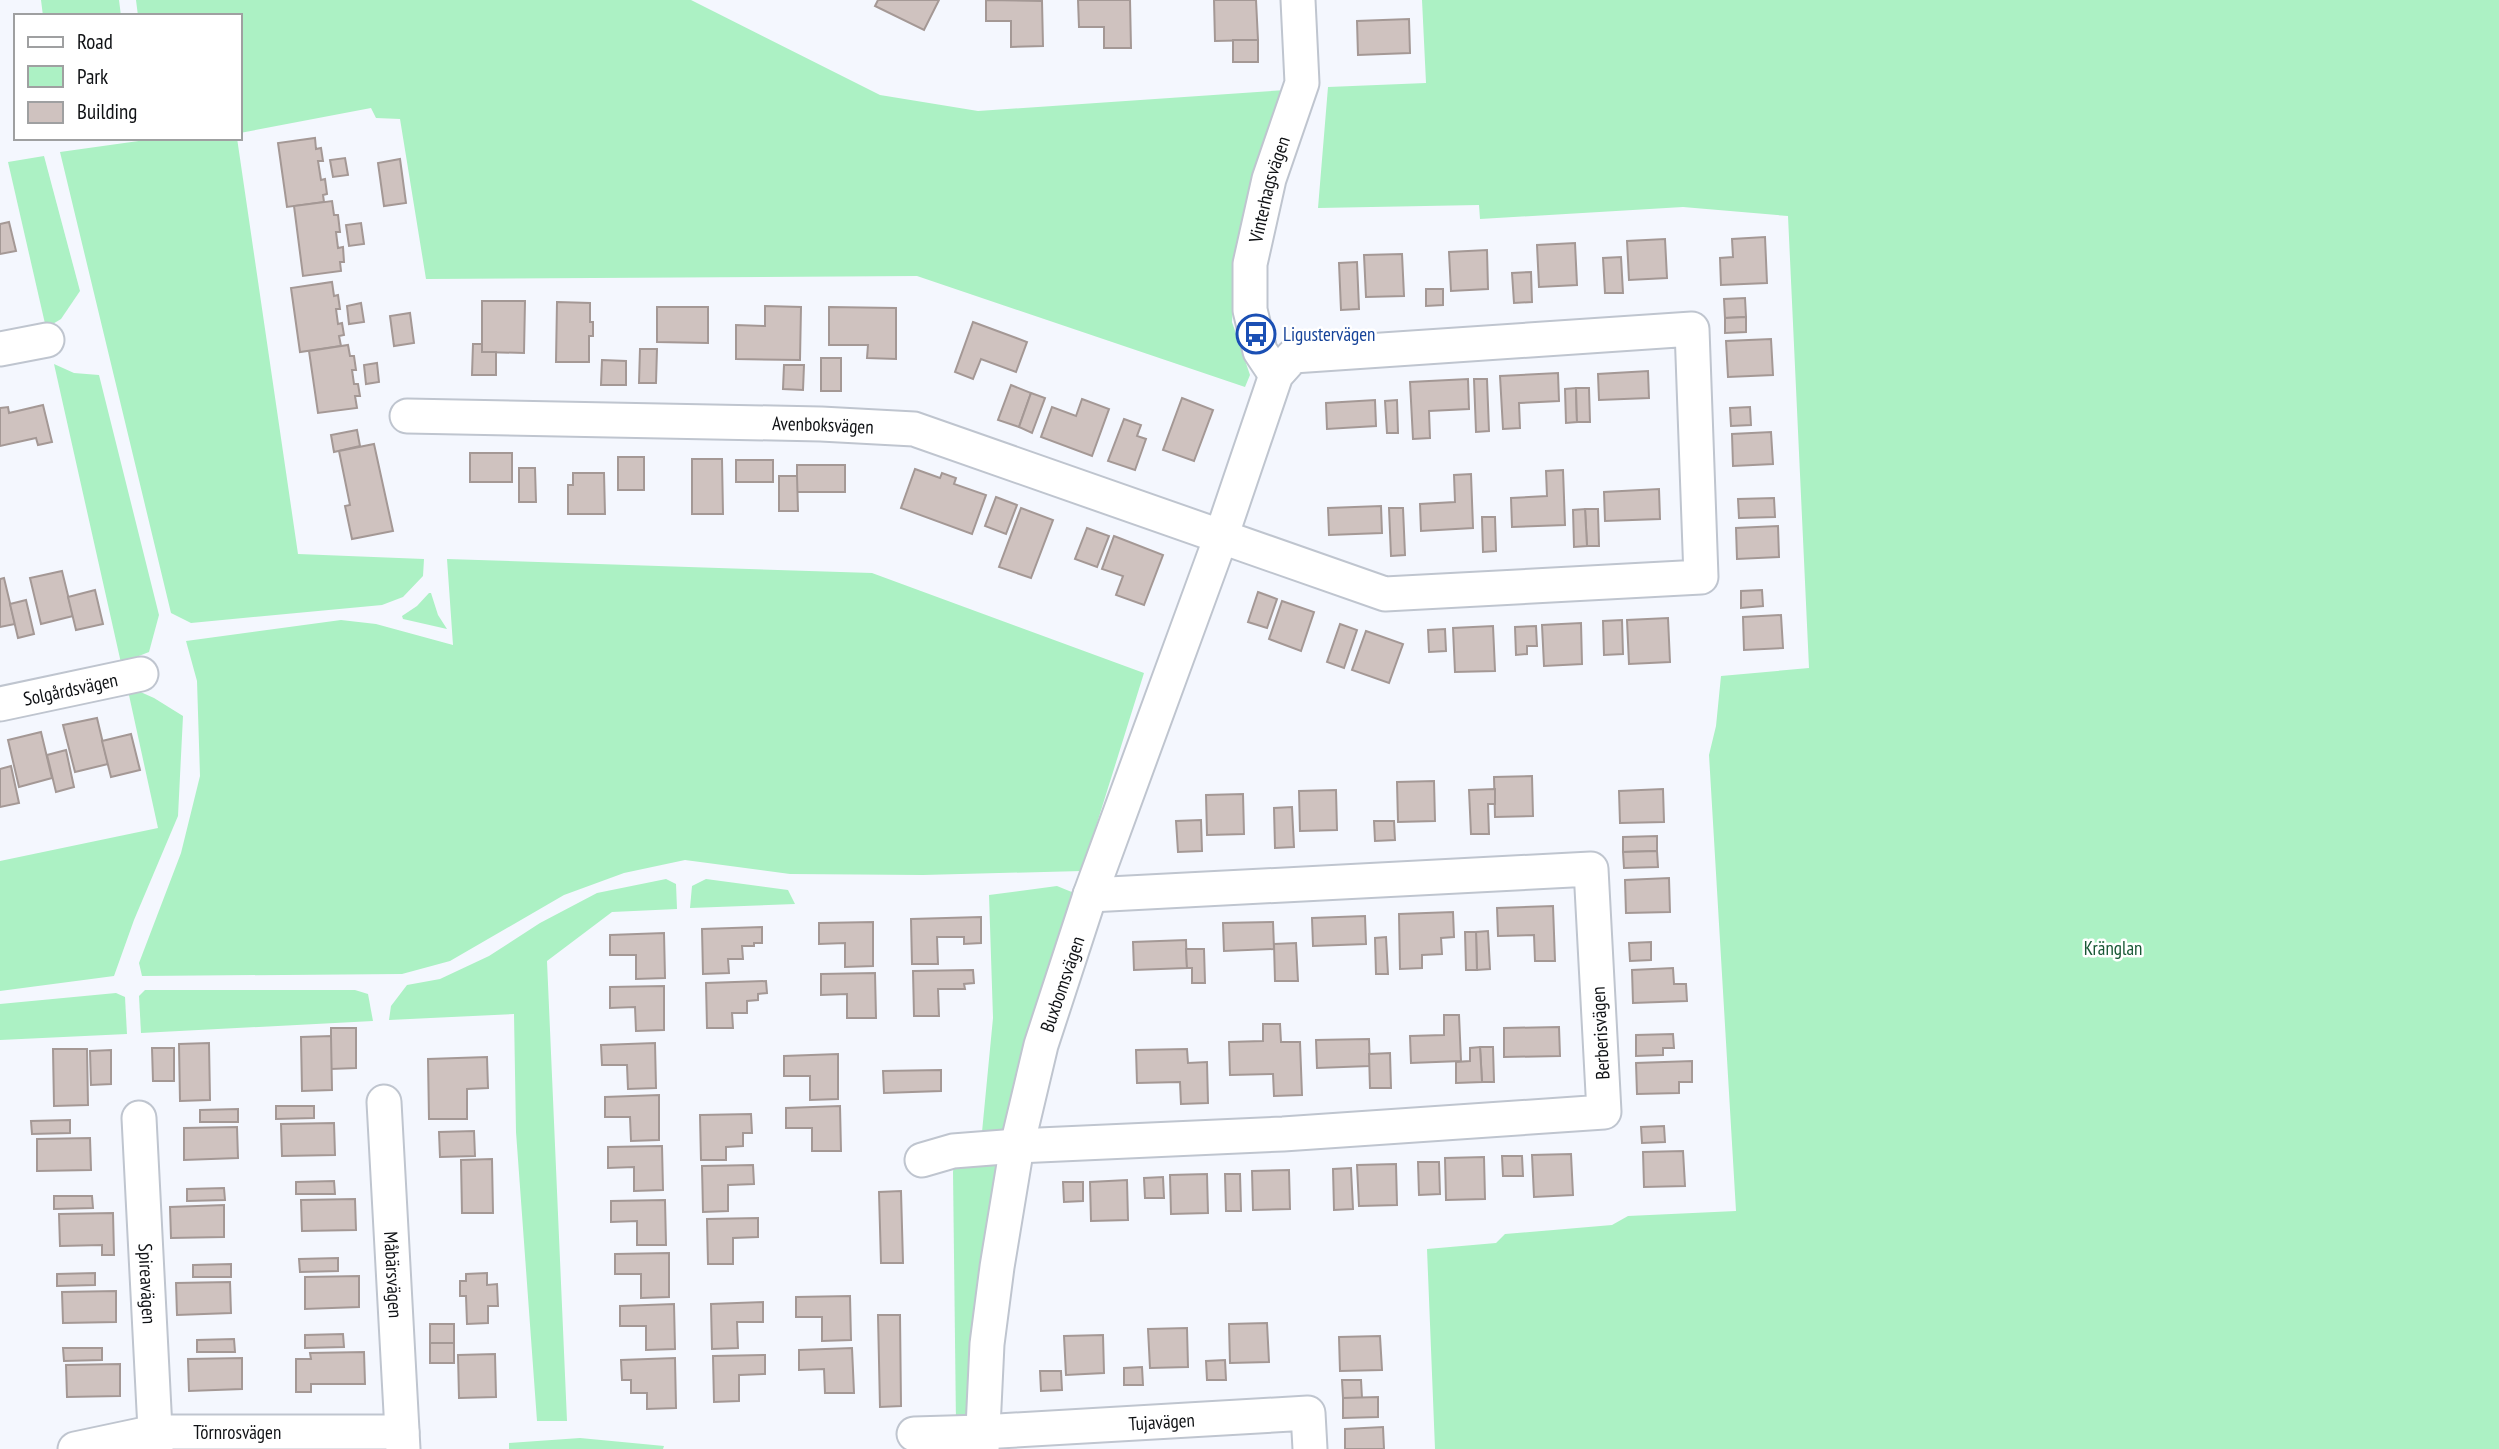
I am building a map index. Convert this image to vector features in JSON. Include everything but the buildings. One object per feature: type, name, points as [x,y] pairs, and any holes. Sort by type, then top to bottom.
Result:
[{"type":"street","name":"Vinterhagsvägen","points":[[1276,374],[1260,351],[1250,310],[1250,264],[1269,179],[1302,83],[1298,0]]},
{"type":"street","points":[[1692,329],[1701,577],[1385,594],[1221,537],[1276,374],[1293,356],[1692,329]]},
{"type":"street","points":[[0,349],[47,340]]},
{"type":"street","name":"Avenboksvägen","points":[[407,415],[821,424],[914,429],[1221,537]]},
{"type":"street","name":"Buxbomsvägen","points":[[982,1441],[990,1318],[1017,1146],[1041,1045],[1090,895],[1221,537]]},
{"type":"street","name":"Solgårdsvägen","points":[[0,704],[141,674]]},
{"type":"street","name":"Berberisvägen","points":[[1017,1146],[1283,1134],[1604,1112],[1591,869],[1090,895]]},
{"type":"street","name":"Måbärsvägen","points":[[384,1102],[402,1440]]},
{"type":"street","name":"Spireavägen","points":[[139,1118],[156,1441]]},
{"type":"street","points":[[922,1160],[953,1151],[1017,1146]]},
{"type":"street","name":"Tujavägen","points":[[982,1441],[1308,1413],[1310,1449]]},
{"type":"street","points":[[914,1434],[982,1441]]},
{"type":"street","name":"Törnrosvägen","points":[[75,1449],[156,1441],[402,1440]]},
{"type":"green space","points":[[41,0],[119,0],[121,14],[43,14]]},
{"type":"green space","points":[[136,0],[691,0],[880,95],[978,111],[1286,90],[1235,273],[1232,322],[1250,375],[1245,387],[917,276],[426,279],[400,119],[376,118],[371,108],[242,133],[242,14],[138,14]]},
{"type":"green space","name":"Kränglan","points":[[1422,0],[2499,0],[2499,1449],[1435,1449],[1427,1249],[1496,1243],[1505,1234],[1612,1225],[1628,1216],[1736,1211],[1709,755],[1716,726],[1721,676],[1809,668],[1788,216],[1683,207],[1480,219],[1479,205],[1318,208],[1328,87],[1426,83]]},
{"type":"green space","points":[[146,140],[237,140],[298,554],[424,559],[423,576],[403,597],[382,605],[191,623],[171,613],[60,152]]},
{"type":"green space","points":[[44,156],[80,291],[61,319],[46,328],[8,162]]},
{"type":"green space","points":[[54,364],[74,373],[99,375],[159,615],[149,652],[121,663]]},
{"type":"green space","points":[[447,559],[872,573],[1144,673],[1082,871],[923,875],[790,874],[685,860],[624,873],[564,895],[450,961],[402,974],[142,976],[139,963],[181,853],[200,776],[197,681],[186,641],[341,620],[376,624],[453,645]]},
{"type":"green space","points":[[429,593],[447,629],[403,619],[402,616],[417,606]]},
{"type":"green space","points":[[127,686],[154,698],[183,716],[178,816],[134,920],[114,976],[0,991],[0,861],[158,828]]},
{"type":"green space","points":[[666,879],[676,884],[677,909],[612,912],[547,961],[567,1421],[537,1421],[516,1132],[514,1014],[389,1020],[391,1006],[407,985],[440,979],[489,956],[540,923],[597,893]]},
{"type":"green space","points":[[706,879],[788,890],[795,904],[690,908],[692,886]]},
{"type":"green space","points":[[1057,886],[1079,895],[1005,1137],[982,1132],[993,1018],[989,895]]},
{"type":"green space","points":[[145,990],[355,990],[368,994],[373,1021],[141,1033],[139,996]]},
{"type":"green space","points":[[116,993],[125,997],[127,1034],[0,1040],[0,1004]]},
{"type":"green space","points":[[990,1161],[1000,1166],[969,1424],[956,1424],[954,1163]]},
{"type":"green space","points":[[580,1438],[664,1446],[663,1449],[509,1449],[509,1443]]},
{"type":"place","name":"Ligustervägen","points":[[1256,334]]}]
